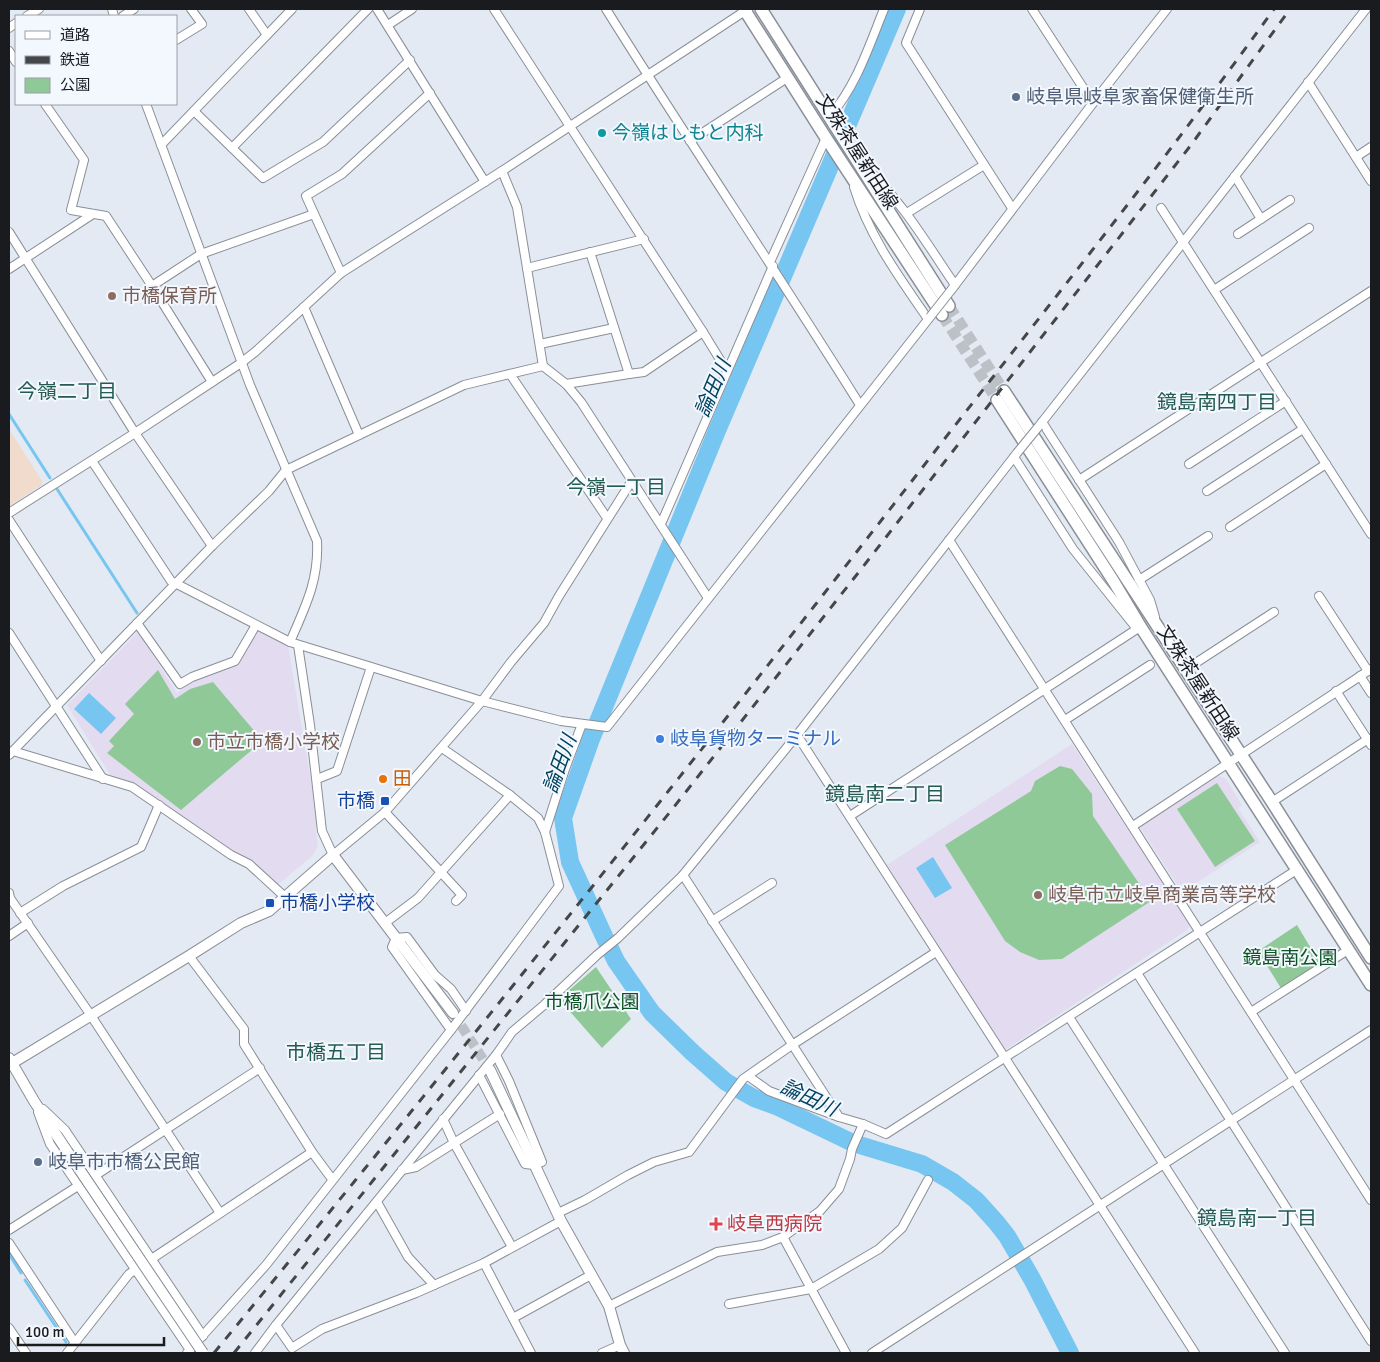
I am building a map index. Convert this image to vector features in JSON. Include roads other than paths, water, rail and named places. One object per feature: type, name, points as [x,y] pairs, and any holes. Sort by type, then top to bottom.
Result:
[{"type":"main road","name":"文殊茶屋新田線","points":[[746,9],[827,139],[946,310],[854,156],[761,9]]},
{"type":"main road","name":"文殊茶屋新田線","points":[[1371,958],[1159,629],[1000,395],[1114,582],[1139,629],[1229,762],[1371,985]]},
{"type":"street","points":[[178,39],[202,24],[191,9]]},
{"type":"street","points":[[249,9],[266,35]]},
{"type":"street","points":[[161,145],[292,9]]},
{"type":"street","points":[[232,148],[368,9]]},
{"type":"street","points":[[377,9],[485,182]]},
{"type":"street","points":[[388,25],[412,9]]},
{"type":"street","points":[[494,9],[728,371]]},
{"type":"street","points":[[606,9],[860,404]]},
{"type":"street","points":[[9,513],[241,363],[342,273],[502,171],[746,9]]},
{"type":"street","points":[[832,121],[837,108],[857,73],[884,9]]},
{"type":"street","points":[[920,9],[906,43],[1012,208]]},
{"type":"street","points":[[1032,9],[1093,103]]},
{"type":"street","points":[[92,461],[171,581],[176,584],[298,645],[482,701],[560,721],[607,727],[954,287],[1012,208],[1167,9]]},
{"type":"street","points":[[255,1353],[496,1055],[512,1032],[618,938],[683,875],[797,735],[1366,9]]},
{"type":"street","points":[[194,111],[263,178],[323,142],[410,60]]},
{"type":"street","points":[[690,141],[788,78]]},
{"type":"street","points":[[1308,82],[1371,182]]},
{"type":"street","points":[[342,273],[306,196],[342,174],[430,93]]},
{"type":"street","points":[[46,105],[84,160],[71,210],[106,216],[212,382]]},
{"type":"street","points":[[146,105],[241,363],[317,541],[318,557],[311,595],[290,642]]},
{"type":"street","points":[[662,527],[771,264],[827,139]]},
{"type":"street","points":[[1356,157],[1371,147]]},
{"type":"street","points":[[854,156],[877,178],[907,213],[954,287]]},
{"type":"street","points":[[907,213],[984,165]]},
{"type":"street","points":[[847,168],[859,203],[883,253],[929,318]]},
{"type":"street","points":[[502,171],[517,207],[543,366],[566,384],[581,402],[631,482],[708,598]]},
{"type":"street","points":[[1235,176],[1261,219]]},
{"type":"street","points":[[1238,234],[1290,200]]},
{"type":"street","points":[[1161,208],[1371,534]]},
{"type":"street","points":[[9,269],[93,214]]},
{"type":"street","points":[[152,286],[201,254],[314,214]]},
{"type":"street","points":[[1214,290],[1309,228]]},
{"type":"street","points":[[9,232],[135,433],[212,546]]},
{"type":"street","points":[[527,268],[644,239]]},
{"type":"street","points":[[590,252],[629,374]]},
{"type":"street","points":[[1079,480],[1371,290]]},
{"type":"street","points":[[304,307],[360,435]]},
{"type":"street","points":[[540,344],[614,328]]},
{"type":"street","points":[[566,384],[644,372],[703,332]]},
{"type":"street","points":[[285,897],[249,864],[231,854],[132,787],[11,753],[212,546],[269,491],[286,470],[464,384],[543,366]]},
{"type":"street","points":[[510,374],[607,518]]},
{"type":"street","points":[[1189,464],[1286,401]]},
{"type":"street","points":[[1041,424],[1119,542],[1150,600],[1159,629]]},
{"type":"street","points":[[1207,491],[1303,428]]},
{"type":"street","points":[[850,816],[1139,629],[1073,549],[1016,455]]},
{"type":"street","points":[[1230,526],[1326,464]]},
{"type":"street","points":[[202,1353],[34,1101],[10,1061],[189,956],[241,923],[269,911],[385,812],[482,701],[511,662],[544,623],[558,596],[631,482]]},
{"type":"street","points":[[9,520],[101,661]]},
{"type":"street","points":[[1139,580],[1208,536]]},
{"type":"street","points":[[949,540],[1371,1200]]},
{"type":"street","points":[[1133,826],[1370,670],[1319,596]]},
{"type":"street","points":[[1185,670],[1274,612]]},
{"type":"street","points":[[137,623],[180,684],[192,677],[235,662],[256,625]]},
{"type":"street","points":[[9,634],[103,779]]},
{"type":"street","points":[[298,645],[317,779],[322,831],[333,855],[453,1013]]},
{"type":"street","points":[[1065,720],[1150,665]]},
{"type":"street","points":[[317,779],[337,771],[371,667]]},
{"type":"street","points":[[1360,676],[1371,693]]},
{"type":"street","points":[[1272,802],[1369,742],[1336,691]]},
{"type":"street","points":[[545,832],[582,724]]},
{"type":"street","points":[[797,735],[1194,1353]]},
{"type":"street","points":[[34,1101],[50,1144],[189,1351],[266,1265],[466,1011],[559,886],[545,832],[538,818],[510,795],[442,748]]},
{"type":"street","points":[[385,923],[418,898],[510,795]]},
{"type":"street","points":[[20,913],[63,886],[142,848],[159,805]]},
{"type":"street","points":[[385,812],[462,895],[456,901]]},
{"type":"street","points":[[746,1078],[769,1091],[862,1127],[886,1134],[1298,869]]},
{"type":"street","points":[[683,875],[838,1117]]},
{"type":"street","points":[[712,921],[772,883]]},
{"type":"street","points":[[9,893],[20,913],[90,1014],[220,1213]]},
{"type":"street","points":[[9,936],[28,923]]},
{"type":"street","points":[[396,938],[407,937],[435,975],[451,989],[466,1011]]},
{"type":"street","points":[[396,938],[392,947],[451,1030]]},
{"type":"street","points":[[1251,1012],[1348,950]]},
{"type":"street","points":[[276,1325],[294,1350],[322,1329],[416,1293],[484,1263],[628,1174],[654,1162],[689,1152],[746,1078],[792,1045],[936,952]]},
{"type":"street","points":[[189,956],[244,1029],[244,1044],[312,1152],[332,1179]]},
{"type":"street","points":[[1137,974],[1371,1341]]},
{"type":"street","points":[[1069,1017],[1286,1353]]},
{"type":"street","points":[[872,1353],[1371,1030]]},
{"type":"street","points":[[479,1075],[525,1164],[534,1165],[542,1162],[509,1081],[496,1055]]},
{"type":"street","points":[[96,1174],[260,1068]]},
{"type":"street","points":[[490,1070],[560,1217],[609,1306],[622,1349],[602,1353]]},
{"type":"street","points":[[34,1101],[66,1130],[203,1336]]},
{"type":"street","points":[[402,1170],[416,1166],[500,1114]]},
{"type":"street","points":[[444,1119],[454,1143],[512,1247]]},
{"type":"street","points":[[609,1306],[718,1252],[762,1245],[783,1237],[820,1211],[838,1189],[862,1127]]},
{"type":"street","points":[[67,1353],[129,1274],[312,1152]]},
{"type":"street","points":[[728,1304],[811,1289],[879,1249],[902,1228],[928,1180]]},
{"type":"street","points":[[9,1230],[78,1186]]},
{"type":"street","points":[[376,1202],[408,1257],[434,1285]]},
{"type":"street","points":[[783,1237],[846,1353]]},
{"type":"street","points":[[9,1243],[74,1343]]},
{"type":"street","points":[[484,1263],[531,1353]]},
{"type":"street","points":[[513,1318],[591,1275]]},
{"type":"street","points":[[9,1328],[26,1353]]},
{"type":"water","points":[[89,693],[116,718],[101,734],[74,709]]},
{"type":"water","points":[[933,857],[952,888],[935,898],[916,868]]},
{"type":"waterway","name":"論田川","points":[[897,9],[716,433],[591,739],[563,818],[570,862],[616,961],[652,1013],[726,1082],[754,1098],[776,1106],[853,1143],[922,1164],[953,1182],[976,1200],[1007,1236],[1032,1279],[1070,1353]]},
{"type":"waterway","points":[[9,414],[50,478]]},
{"type":"waterway","points":[[57,489],[137,613]]},
{"type":"waterway","points":[[9,1254],[21,1273]]},
{"type":"waterway","points":[[25,1280],[66,1342]]},
{"type":"tunnel","points":[[949,306],[1004,391]]},
{"type":"tunnel","points":[[942,315],[997,400]]},
{"type":"tunnel","points":[[453,1013],[490,1070]]},
{"type":"railway","points":[[214,1353],[398,1128],[760,675],[1109,229],[1234,65],[1274,9]]},
{"type":"railway","points":[[234,1353],[670,812],[862,568],[1191,145],[1290,9]]},
{"type":"place","name":"岐阜県岐阜家畜保健衛生所","points":[[1016,97]]},
{"type":"place","name":"今嶺はしもと内科","points":[[602,133]]},
{"type":"place","name":"市橋保育所","points":[[112,296]]},
{"type":"place","name":"岐阜貨物ターミナル","points":[[660,739]]},
{"type":"place","name":"市立市橋小学校","points":[[197,742]]},
{"type":"place","name":"田","points":[[383,779]]},
{"type":"place","name":"市橋","points":[[385,801]]},
{"type":"place","name":"岐阜市立岐阜商業高等学校","points":[[1038,895]]},
{"type":"place","name":"市橋小学校","points":[[270,903]]},
{"type":"place","name":"岐阜市市橋公民館","points":[[38,1162]]},
{"type":"place","name":"岐阜西病院","points":[[716,1224]]},
{"type":"district","name":"今嶺二丁目","points":[[67,391]]},
{"type":"district","name":"鏡島南四丁目","points":[[1217,402]]},
{"type":"district","name":"今嶺一丁目","points":[[616,487]]},
{"type":"district","name":"鏡島南二丁目","points":[[885,794]]},
{"type":"district","name":"市橋五丁目","points":[[336,1052]]},
{"type":"district","name":"鏡島南一丁目","points":[[1257,1218]]},
{"type":"park label","name":"鏡島南公園","points":[[1290,958]]},
{"type":"park label","name":"市橋爪公園","points":[[592,1002]]}]
